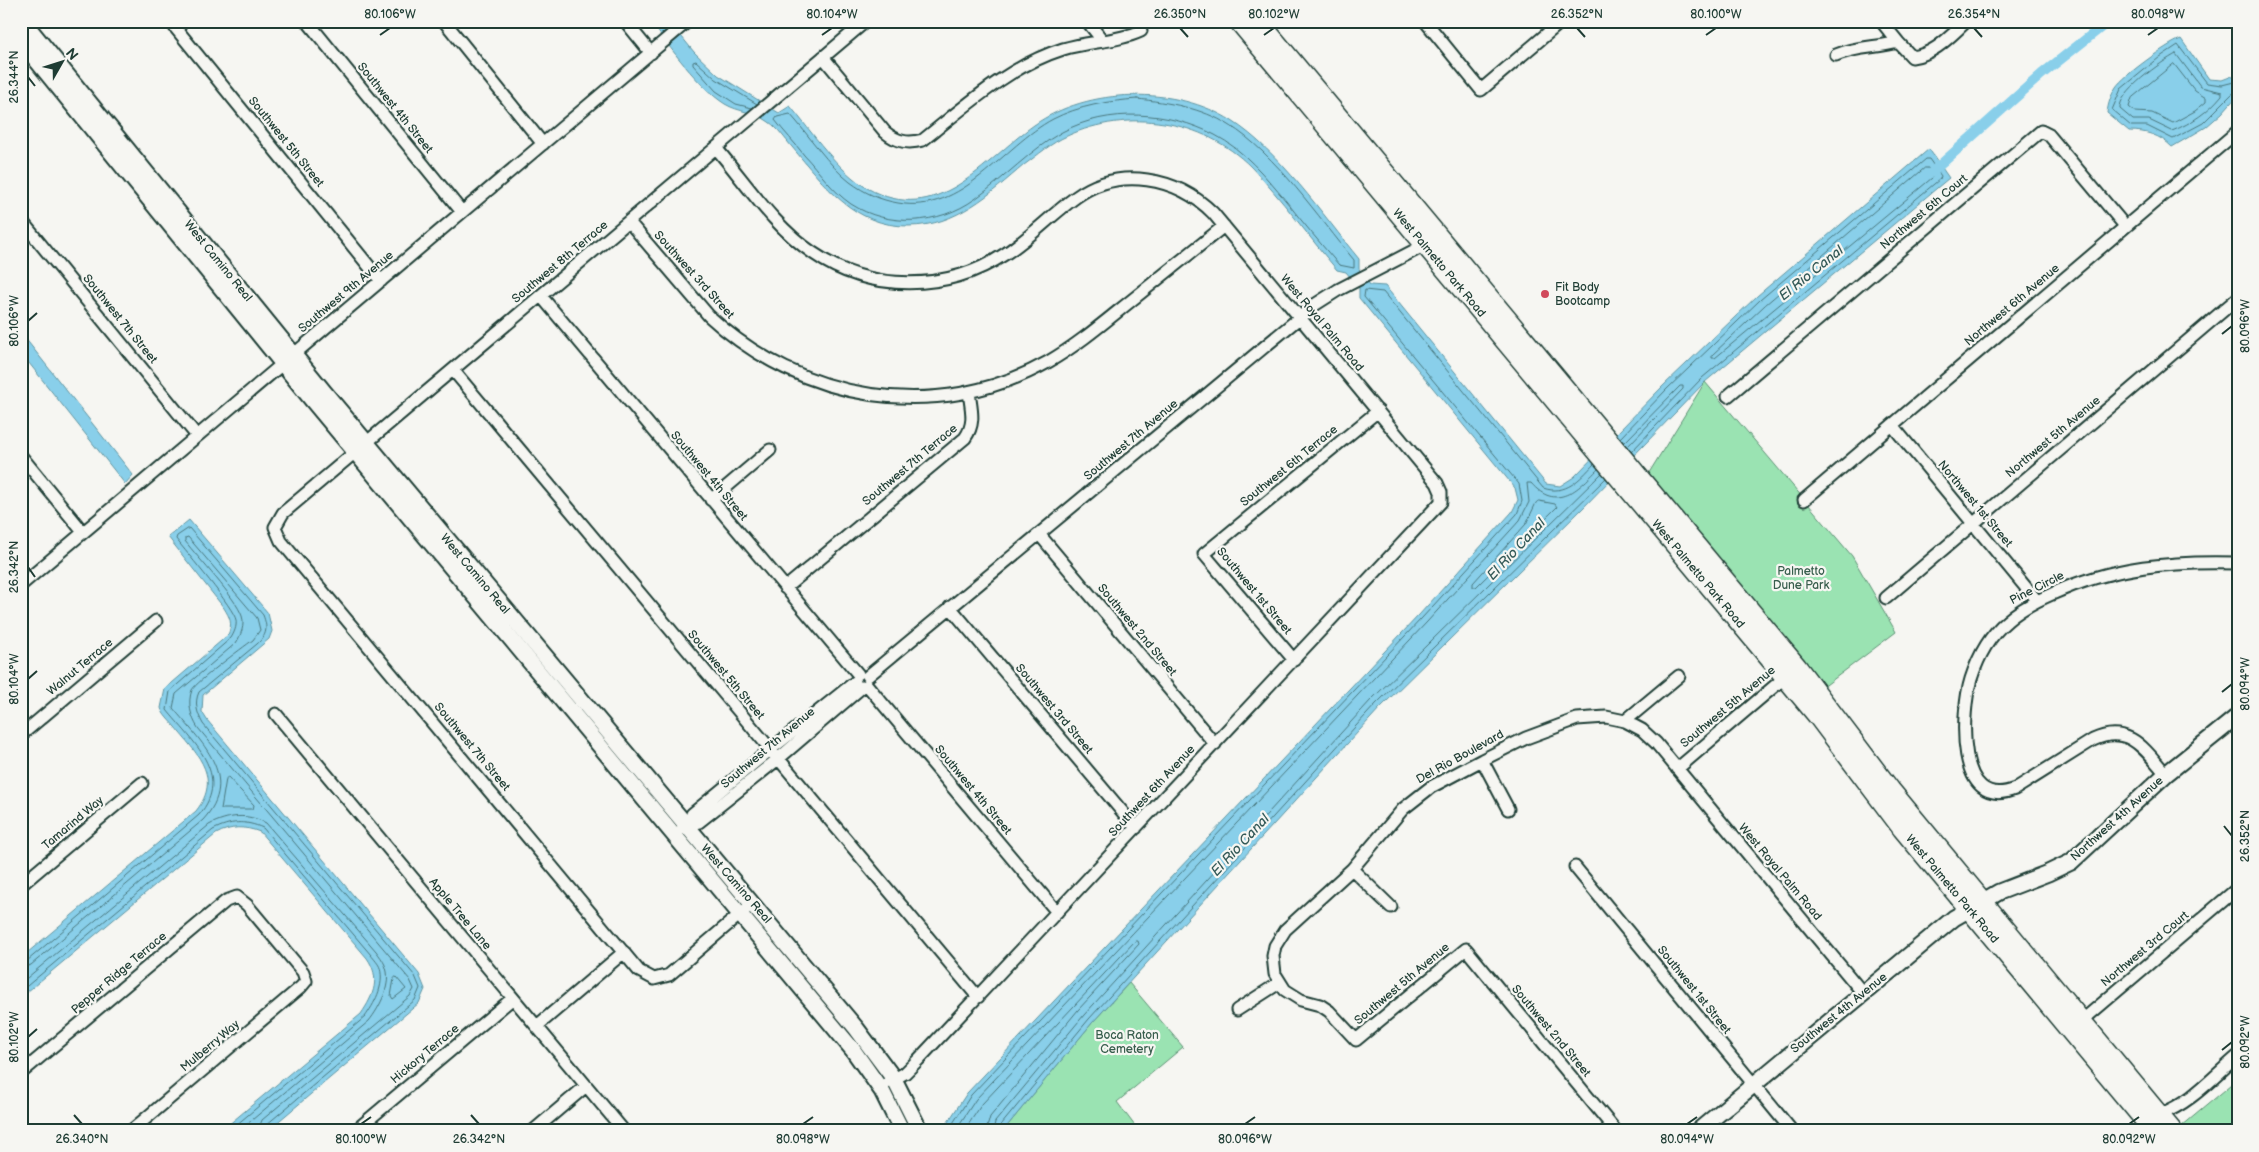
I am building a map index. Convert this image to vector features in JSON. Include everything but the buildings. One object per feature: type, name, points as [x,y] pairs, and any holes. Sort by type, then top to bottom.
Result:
[{"type":"main road","name":"West Palmetto Park Road","points":[[1238,21],[1578,430],[1638,488]]},
{"type":"main road","name":"West Palmetto Park Road","points":[[1258,21],[1592,419],[1638,488],[1791,672],[1817,716],[1896,822],[1976,905],[2076,1026],[2160,1114],[2173,1131]]},
{"type":"main road","points":[[1425,245],[1436,243],[1465,276],[1479,283]]},
{"type":"main road","points":[[1476,307],[1488,310],[1515,340],[1521,343],[1528,342]]},
{"type":"main road","name":"West Palmetto Park Road","points":[[2076,1026],[2125,1097],[2153,1131]]},
{"type":"main road","points":[[2125,1097],[2150,1113],[2160,1114]]},
{"type":"street","name":"West Camino Real","points":[[23,21],[128,161],[361,448],[513,630],[684,828],[753,904],[862,1034],[894,1080],[920,1131]]},
{"type":"street","name":"Southwest 5th Street","points":[[170,21],[381,281]]},
{"type":"street","name":"Southwest 4th Street","points":[[307,21],[462,212]]},
{"type":"street","points":[[444,21],[544,144]]},
{"type":"street","points":[[625,21],[651,53]]},
{"type":"street","name":"Southwest 8th Terrace","points":[[275,527],[283,514],[866,21]]},
{"type":"street","points":[[1087,21],[1103,40]]},
{"type":"street","points":[[1425,21],[1482,90],[1562,21]]},
{"type":"street","points":[[1881,21],[1912,57],[1922,56],[1931,52],[1967,21]]},
{"type":"street","name":"Southwest 9th Avenue","points":[[21,585],[686,23]]},
{"type":"street","points":[[823,57],[893,138],[913,143],[923,140],[1000,79],[1023,66],[1063,49],[1129,36],[1141,31]]},
{"type":"street","name":"West Camino Real","points":[[21,41],[128,161]]},
{"type":"street","points":[[1836,55],[1856,48],[1884,46],[1898,42]]},
{"type":"street","name":"Northwest 6th Court","points":[[1728,396],[2041,131],[2049,135],[2125,226]]},
{"type":"street","name":"Northwest 6th Avenue","points":[[1804,500],[2238,131]]},
{"type":"street","name":"West Royal Palm Road","points":[[716,148],[784,229],[814,254],[848,272],[876,280],[895,282],[933,282],[971,272],[1005,254],[1076,197],[1093,188],[1120,180],[1157,181],[1175,186],[1192,195],[1224,226],[1437,483],[1441,492],[1441,502],[1438,505]]},
{"type":"street","name":"Southwest 7th Street","points":[[21,220],[197,436]]},
{"type":"street","name":"Southwest 3rd Street","points":[[629,222],[709,316],[745,346],[784,369],[819,383],[874,396],[921,398],[969,392]]},
{"type":"street","points":[[969,392],[1020,376],[1062,354],[1085,338],[1224,226]]},
{"type":"street","name":"Southwest 7th Avenue","points":[[684,828],[699,822],[778,759],[862,681],[1300,318],[1338,290],[1425,245]]},
{"type":"street","name":"Southwest 4th Street","points":[[541,296],[1057,912]]},
{"type":"street","name":"Northwest 5th Avenue","points":[[1886,598],[2238,298]]},
{"type":"street","name":"Southwest 5th Street","points":[[453,370],[978,997]]},
{"type":"street","name":"Southwest 7th Terrace","points":[[785,588],[965,438],[971,430],[973,420],[969,392]]},
{"type":"street","name":"Southwest 6th Terrace","points":[[1219,542],[1378,412]]},
{"type":"street","name":"Northwest 1st Street","points":[[1892,425],[2037,601]]},
{"type":"street","points":[[711,500],[770,450]]},
{"type":"street","points":[[21,456],[83,532]]},
{"type":"street","name":"Southwest 6th Avenue","points":[[880,1088],[910,1068],[978,997],[1438,505]]},
{"type":"street","name":"Southwest 7th Street","points":[[275,527],[281,541],[640,971],[654,979],[669,975],[740,914]]},
{"type":"street","name":"Southwest 2nd Street","points":[[1039,534],[1215,744]]},
{"type":"street","name":"Southwest 1st Street","points":[[1219,542],[1204,554],[1294,660]]},
{"type":"street","name":"Pine Circle","points":[[2166,774],[2136,742],[2119,735],[2101,736],[2006,792],[1996,793],[1979,784],[1970,768],[1964,740],[1965,703],[1972,676],[1988,642],[2000,627],[2037,601],[2083,581],[2122,570],[2163,564],[2238,563]]},
{"type":"street","name":"Southwest 3rd Street","points":[[950,607],[1136,828]]},
{"type":"street","name":"Walnut Terrace","points":[[21,734],[156,621]]},
{"type":"street","name":"Southwest 5th Avenue","points":[[1677,769],[1791,672]]},
{"type":"street","points":[[1625,721],[1678,676]]},
{"type":"street","name":"Southwest 7th Avenue","points":[[684,828],[692,814],[770,750],[862,681]]},
{"type":"street","name":"Apple Tree Lane","points":[[276,714],[624,1131]]},
{"type":"street","name":"Del Rio Boulevard","points":[[1279,983],[1275,974],[1273,956],[1279,938],[1352,869],[1403,809],[1416,797],[1482,760],[1526,738],[1577,719],[1596,716],[1625,721],[1649,736],[1677,769]]},
{"type":"street","name":"Northwest 4th Avenue","points":[[1976,905],[2071,862],[2166,774],[2238,716]]},
{"type":"street","points":[[1482,760],[1508,809]]},
{"type":"street","name":"West Royal Palm Road","points":[[1677,769],[1862,992]]},
{"type":"street","name":"Tamarind Way","points":[[22,882],[142,783]]},
{"type":"street","name":"West Camino Real","points":[[684,828],[740,914],[853,1050],[880,1088],[902,1131]]},
{"type":"street","name":"Southwest 1st Street","points":[[1575,867],[1792,1131]]},
{"type":"street","points":[[1352,869],[1391,907]]},
{"type":"street","name":"Northwest 3rd Court","points":[[2076,1026],[2238,888]]},
{"type":"street","name":"Mulberry Way","points":[[131,1131],[306,981],[303,972],[247,905],[237,897]]},
{"type":"street","name":"Pepper Ridge Terrace","points":[[21,1073],[226,901],[237,897]]},
{"type":"street","points":[[740,914],[753,904]]},
{"type":"street","name":"Southwest 4th Avenue","points":[[1698,1131],[1862,992],[1954,918],[1976,905]]},
{"type":"street","name":"Southwest 2nd Street","points":[[1466,949],[1616,1131]]},
{"type":"street","name":"Southwest 5th Avenue","points":[[1279,983],[1293,996],[1329,1011],[1356,1040],[1466,949]]},
{"type":"street","points":[[537,1026],[624,952]]},
{"type":"street","points":[[1236,1010],[1279,983]]},
{"type":"street","name":"Hickory Terrace","points":[[355,1131],[513,998]]},
{"type":"street","points":[[2160,1114],[2176,1107],[2191,1096],[2238,1056]]},
{"type":"street","points":[[533,1131],[586,1086]]},
{"type":"green space","name":"Palmetto Dune Park","points":[[1705,382],[1852,556],[1896,632],[1822,688],[1647,476]]},
{"type":"green space","name":"Boca Raton Cemetery","points":[[1129,983],[1183,1047],[1117,1102],[1135,1126],[1134,1131],[1003,1131],[1092,1023]]},
{"type":"green space","points":[[2238,1079],[2238,1131],[2186,1131],[2182,1126]]},
{"type":"water","points":[[650,21],[669,21],[694,52],[718,75],[779,113],[790,106],[846,172],[867,188],[892,198],[916,200],[938,195],[958,185],[1034,125],[1056,112],[1080,103],[1132,95],[1159,96],[1185,101],[1210,109],[1232,121],[1249,134],[1283,166],[1359,259],[1359,269],[1370,285],[1385,286],[1546,484],[1560,486],[1574,477],[1663,386],[1757,296],[1929,149],[1949,178],[1705,382],[1582,509],[1380,708],[1092,1023],[1003,1131],[942,1131],[967,1093],[1419,615],[1512,512],[1518,500],[1515,488],[1359,298],[1359,288],[1346,272],[1337,270],[1251,167],[1232,151],[1211,138],[1188,129],[1164,123],[1115,122],[1090,127],[1067,136],[1050,146],[985,197],[957,214],[942,221],[926,225],[889,224],[872,219],[842,201],[816,176],[778,130],[769,122],[758,116],[730,107],[715,97],[685,66]]},
{"type":"water","points":[[2181,39],[2209,79],[2222,80],[2235,75],[2238,77],[2238,95],[2206,127],[2172,147],[2163,139],[2152,134],[2129,131],[2107,113],[2111,96],[2120,82],[2156,53]]},
{"type":"water","points":[[21,333],[133,475],[125,484],[21,353]]},
{"type":"water","points":[[189,520],[268,613],[272,631],[269,639],[203,695],[202,712],[419,974],[425,989],[419,1003],[267,1131],[221,1131],[361,1014],[372,993],[375,979],[367,958],[260,832],[238,828],[227,829],[216,834],[21,997],[21,958],[196,811],[204,799],[207,776],[204,766],[191,746],[165,716],[161,708],[165,689],[228,635],[231,624],[224,608],[168,537]]},
{"type":"waterway","name":"El Rio Canal","points":[[1931,173],[2042,74],[2109,21]]},
{"type":"place","name":"Fit Body Bootcamp","points":[[1545,294]]}]
